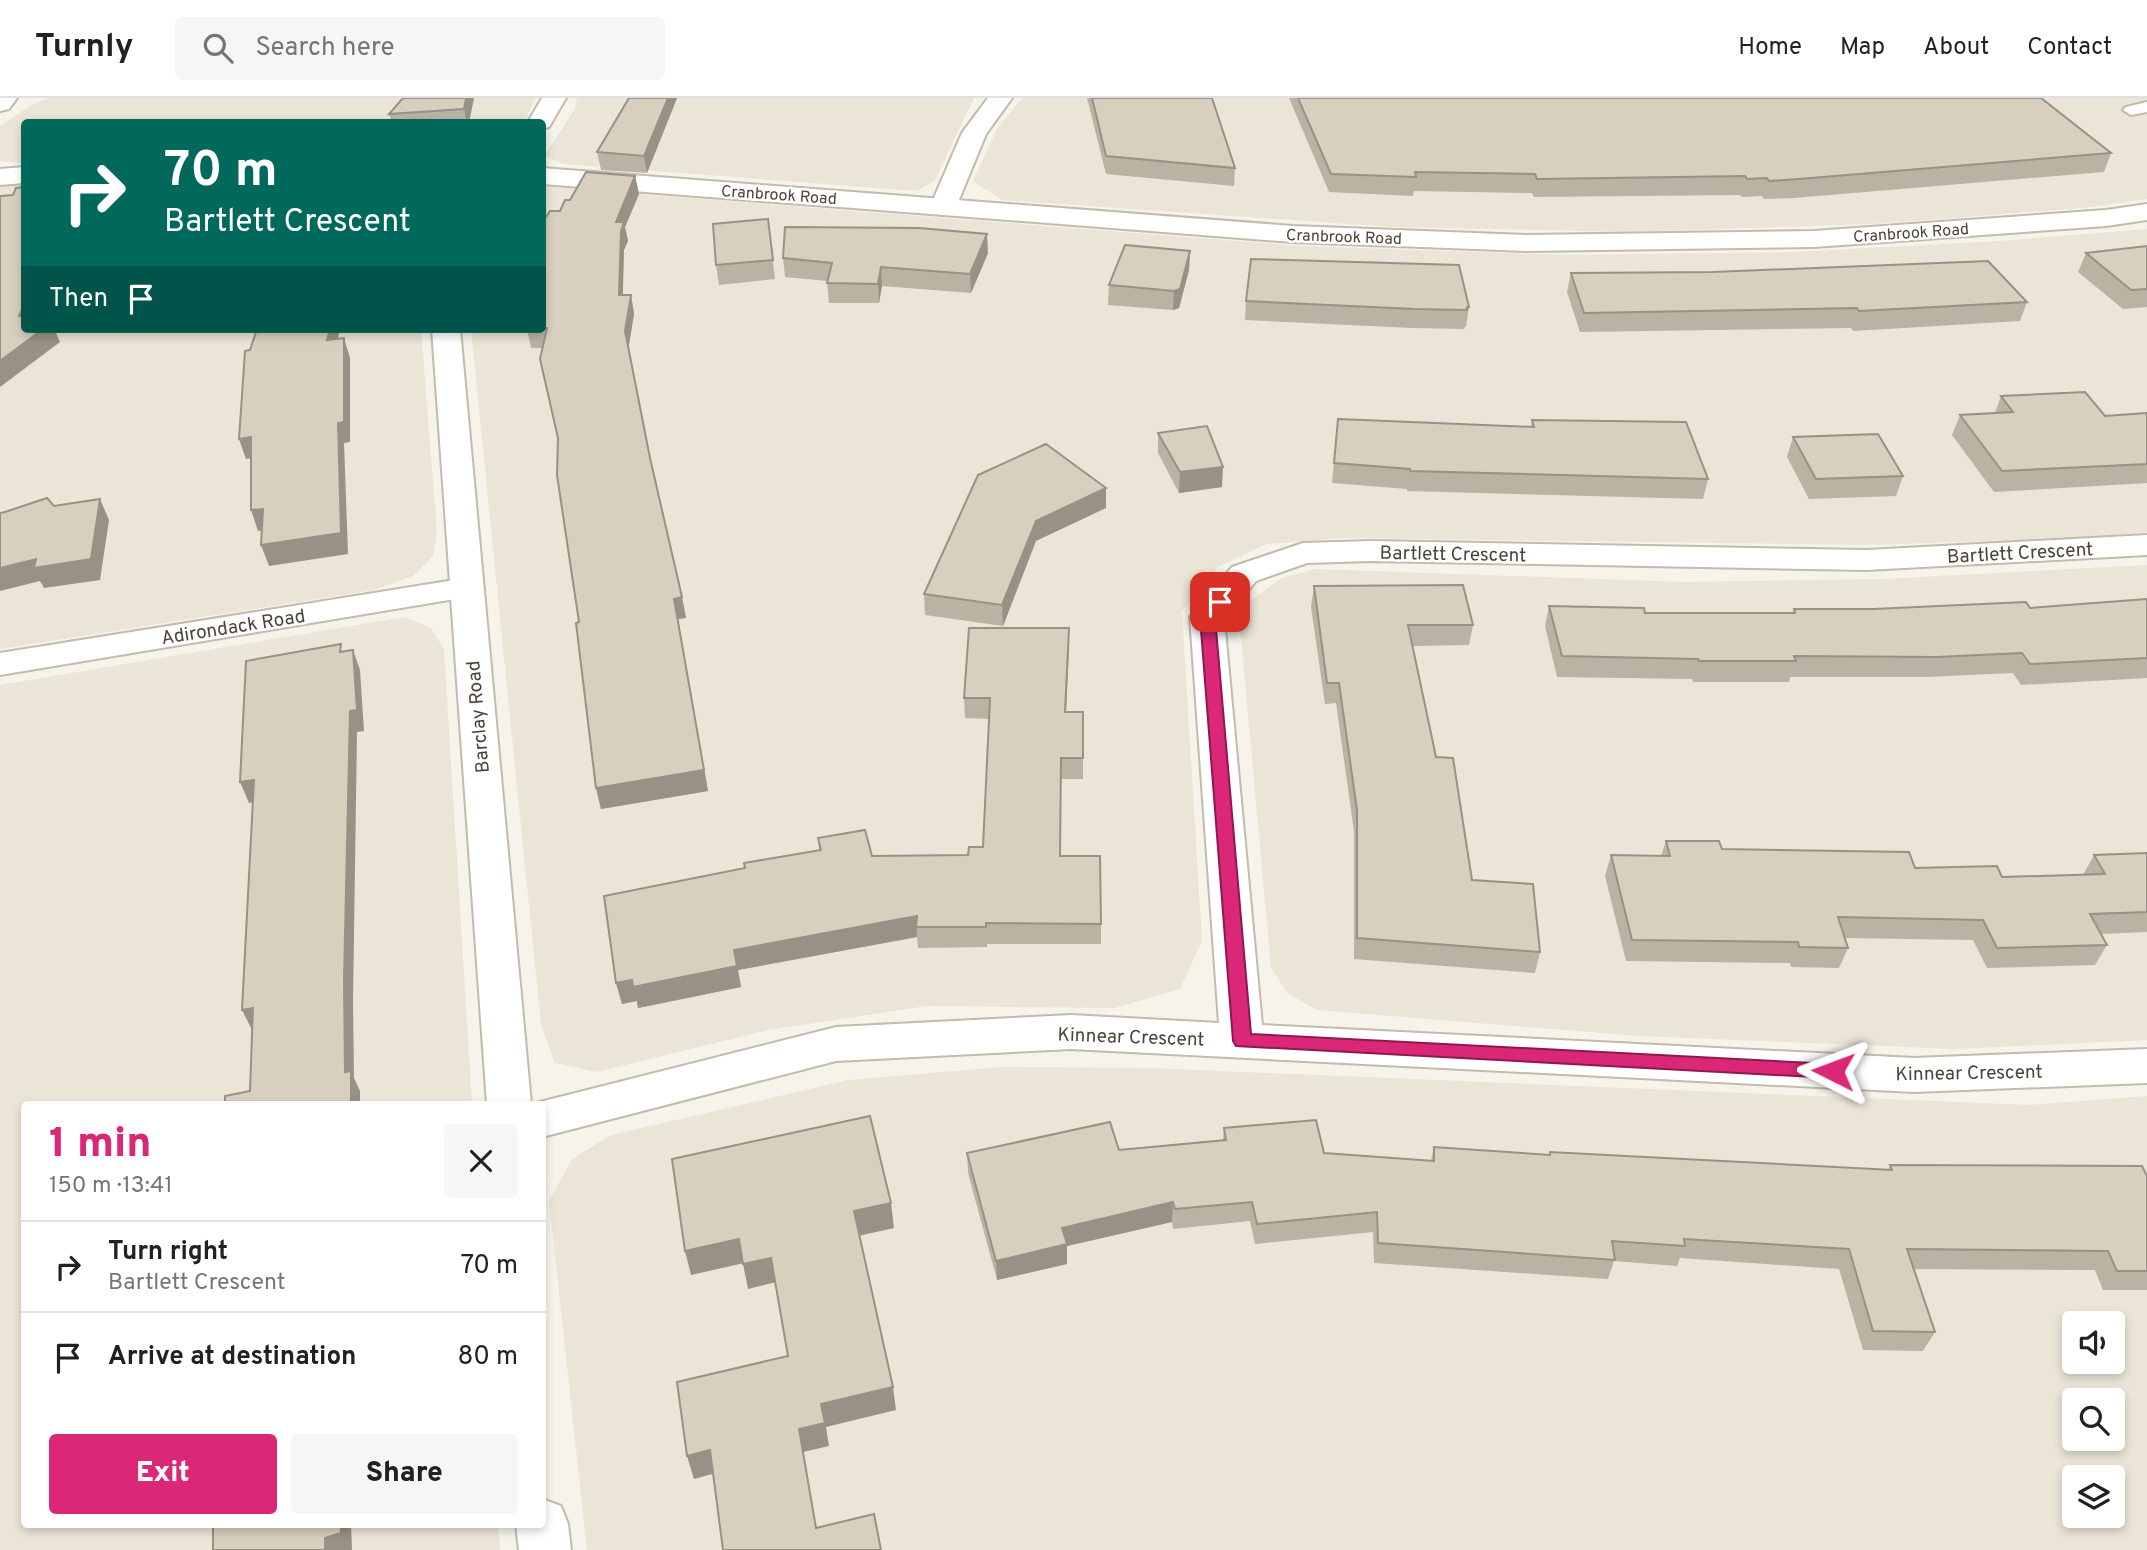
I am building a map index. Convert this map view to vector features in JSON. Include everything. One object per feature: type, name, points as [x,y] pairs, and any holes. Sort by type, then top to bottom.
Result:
[{"type":"street","points":[[0,104],[5,98]]},
{"type":"street","points":[[542,119],[554,98]]},
{"type":"street","points":[[943,207],[974,133],[1000,98]]},
{"type":"street","points":[[0,177],[21,175]]},
{"type":"street","name":"Cranbrook Road","points":[[546,176],[1293,234],[1527,243],[1814,239],[2106,218],[2147,212]]},
{"type":"street","name":"Barclay Road","points":[[446,333],[509,1101]]},
{"type":"street","name":"Bartlett Crescent","points":[[1242,1041],[1208,617],[1244,574],[1303,553],[1867,560],[2147,545]]},
{"type":"street","name":"Adirondack Road","points":[[0,664],[467,588]]},
{"type":"street","name":"Kinnear Crescent","points":[[546,1118],[836,1044],[1071,1032],[1914,1075],[2147,1066]]},
{"type":"street","points":[[542,1528],[545,1550]]},
{"type":"shaded area","points":[[48,98],[535,98],[526,119],[21,119],[21,163],[0,161],[0,126],[33,104]]},
{"type":"shaded area","points":[[577,98],[974,98],[935,180],[917,191],[563,164],[546,157],[546,153],[575,109]]},
{"type":"shaded area","points":[[1022,98],[2147,98],[2147,199],[2083,208],[1872,224],[1630,232],[1392,227],[1002,200],[973,181],[997,129]]},
{"type":"shaded area","points":[[21,185],[21,333],[421,333],[437,532],[433,556],[413,576],[374,590],[0,649],[0,186]]},
{"type":"shaded area","points":[[546,188],[1301,246],[1566,255],[1791,252],[1999,241],[2147,229],[2147,532],[2089,538],[1867,545],[1345,538],[1266,544],[1218,567],[1182,611],[1202,941],[1180,989],[1115,1008],[927,1006],[768,1030],[597,1072],[555,1063],[541,1025],[471,333],[546,333]]},
{"type":"shaded area","points":[[2147,565],[2147,1040],[1956,1049],[1639,1036],[1317,1010],[1287,993],[1271,967],[1240,627],[1249,602],[1281,578],[1316,569],[1683,582],[1882,579]]},
{"type":"shaded area","points":[[405,617],[431,628],[444,649],[472,1101],[21,1101],[21,1528],[498,1528],[500,1550],[0,1550],[0,685]]},
{"type":"shaded area","points":[[1001,1067],[1149,1068],[2030,1105],[2147,1096],[2147,1550],[587,1550],[549,1201],[572,1159],[611,1135],[849,1080]]},
{"type":"building","points":[[403,98],[466,98],[464,109],[389,114]]},
{"type":"building","points":[[629,98],[668,98],[644,156],[597,152]]},
{"type":"building","points":[[1092,98],[1212,98],[1235,168],[1106,156]]},
{"type":"building","points":[[1298,98],[2041,98],[2111,153],[1769,181],[1767,178],[1747,179],[1745,176],[1537,179],[1535,174],[1415,172],[1416,177],[1331,174]]},
{"type":"building","points":[[586,172],[635,176],[616,222],[624,222],[621,231],[619,295],[631,295],[625,331],[650,458],[682,597],[674,599],[704,770],[596,788],[576,623],[579,622],[557,475],[558,438],[540,359],[547,328],[546,217],[550,211],[560,211],[565,200],[570,200]]},
{"type":"building","points":[[21,187],[21,333],[38,333],[0,361],[0,196],[13,195],[16,188]]},
{"type":"building","points":[[768,219],[773,260],[716,265],[713,224]]},
{"type":"building","points":[[785,227],[919,228],[987,234],[970,274],[881,267],[878,284],[827,283],[832,263],[783,258]]},
{"type":"building","points":[[1125,245],[1190,251],[1180,289],[1174,291],[1109,285]]},
{"type":"building","points":[[2147,246],[2147,289],[2131,290],[2086,253]]},
{"type":"building","points":[[1251,259],[1459,265],[1469,307],[1467,310],[1415,309],[1246,301]]},
{"type":"building","points":[[1988,261],[2027,302],[1859,311],[1857,308],[1584,313],[1571,273],[1713,272]]},
{"type":"building","points":[[256,333],[329,333],[327,340],[344,338],[344,422],[338,423],[341,533],[261,545],[263,509],[251,510],[251,437],[239,439],[245,351],[250,350]]},
{"type":"building","points":[[2085,392],[2105,416],[2147,413],[2147,464],[2002,471],[1960,415],[2013,412],[2001,396]]},
{"type":"building","points":[[1338,419],[1534,427],[1532,420],[1686,422],[1708,479],[1410,471],[1334,463]]},
{"type":"building","points":[[1207,426],[1223,467],[1180,472],[1158,433]]},
{"type":"building","points":[[1878,434],[1903,476],[1816,479],[1793,437]]},
{"type":"building","points":[[1046,444],[1106,488],[1036,521],[1002,605],[924,594],[978,475]]},
{"type":"building","points":[[47,498],[54,506],[100,499],[91,559],[34,568],[36,559],[0,568],[0,513]]},
{"type":"building","points":[[1463,585],[1473,625],[1408,625],[1436,757],[1453,758],[1472,880],[1533,884],[1540,952],[1357,938],[1357,810],[1339,683],[1327,683],[1314,586]]},
{"type":"building","points":[[2147,599],[2147,658],[2030,664],[2022,653],[1936,657],[1794,656],[1796,661],[1562,656],[1549,606],[1644,608],[1645,613],[1795,613],[1794,609],[1873,609],[2026,602],[2030,608]]},
{"type":"building","points":[[969,628],[1069,628],[1065,712],[1083,712],[1083,758],[1061,758],[1060,856],[1100,856],[1101,924],[986,923],[986,927],[916,927],[917,916],[734,950],[737,966],[633,987],[632,980],[616,983],[604,896],[745,868],[744,863],[821,850],[818,838],[865,830],[872,856],[968,855],[969,847],[983,847],[990,698],[964,698]]},
{"type":"building","points":[[341,644],[340,652],[353,650],[357,710],[350,711],[344,980],[345,1072],[351,1071],[351,1101],[225,1101],[225,1096],[250,1091],[253,1008],[242,1010],[254,780],[240,782],[246,661]]},
{"type":"building","points":[[1666,841],[1719,841],[1722,849],[1909,852],[1915,868],[1997,866],[2002,877],[2105,874],[2094,855],[2147,853],[2147,912],[2090,914],[2107,945],[1997,948],[1983,920],[1838,917],[1848,948],[1799,947],[1798,942],[1632,940],[1611,855],[1670,856]]},
{"type":"building","points":[[870,1116],[891,1203],[854,1211],[893,1387],[821,1404],[825,1423],[799,1429],[816,1528],[874,1514],[881,1550],[723,1550],[710,1450],[687,1456],[677,1382],[788,1356],[771,1258],[743,1264],[739,1239],[685,1251],[672,1159]]},
{"type":"building","points":[[1316,1120],[1324,1153],[1434,1161],[1434,1147],[1550,1155],[1550,1152],[1892,1170],[1890,1165],[2142,1166],[2147,1176],[2147,1271],[2117,1271],[2108,1251],[1907,1249],[1935,1332],[1873,1331],[1849,1249],[1684,1239],[1685,1246],[1612,1241],[1615,1260],[1378,1243],[1377,1212],[1257,1224],[1252,1202],[1175,1209],[1173,1202],[1062,1228],[1067,1244],[996,1261],[967,1153],[1110,1122],[1119,1150],[1226,1140],[1224,1128]]},
{"type":"building","points":[[213,1528],[341,1528],[341,1533],[325,1538],[325,1550],[213,1550]]},
{"type":"route","points":[[1220,602],[1208,617],[1242,1041],[1833,1071]]}]
